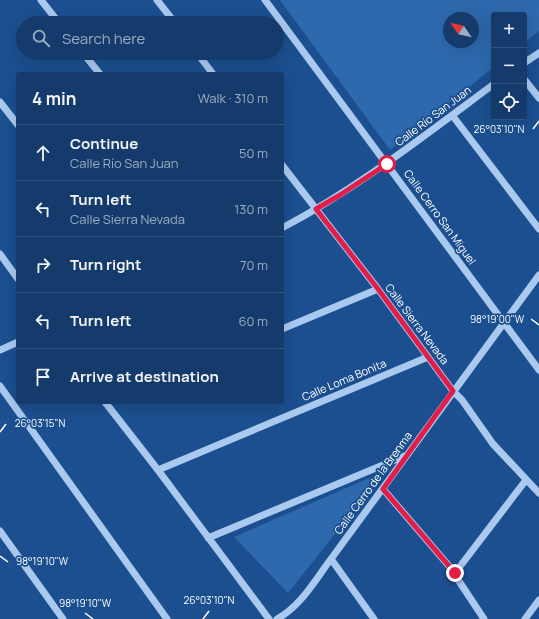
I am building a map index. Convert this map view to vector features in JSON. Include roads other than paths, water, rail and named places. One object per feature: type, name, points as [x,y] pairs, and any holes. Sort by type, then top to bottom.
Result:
[{"type":"street","points":[[41,0],[54,16]]},
{"type":"street","points":[[157,0],[169,16]]},
{"type":"street","name":"Calle Cerro San Miguel","points":[[265,0],[277,16]]},
{"type":"street","name":"Calle Cerro San Miguel","points":[[284,26],[539,370]]},
{"type":"street","points":[[527,61],[539,53]]},
{"type":"street","points":[[89,60],[98,72]]},
{"type":"street","points":[[202,60],[211,72]]},
{"type":"street","points":[[527,83],[539,98]]},
{"type":"street","name":"Calle Río San Juan","points":[[284,227],[340,195],[387,164],[491,86]]},
{"type":"street","points":[[0,102],[16,123]]},
{"type":"street","points":[[452,115],[539,229]]},
{"type":"street","name":"Calle Sierra Nevada","points":[[284,168],[378,289],[453,391],[462,400],[493,444],[539,494]]},
{"type":"street","points":[[0,254],[16,276]]},
{"type":"street","name":"Calle Cerro de la Brenma","points":[[277,619],[287,614],[296,605],[383,489],[407,454],[539,275]]},
{"type":"street","points":[[284,328],[378,289]]},
{"type":"street","points":[[0,350],[16,343]]},
{"type":"street","name":"Calle Loma Bonita","points":[[158,470],[428,357]]},
{"type":"street","points":[[0,386],[167,619]]},
{"type":"street","points":[[108,404],[269,619]]},
{"type":"street","points":[[208,538],[407,454]]},
{"type":"street","points":[[455,573],[526,480]]},
{"type":"street","points":[[383,489],[455,573],[484,619]]},
{"type":"street","points":[[0,531],[63,619]]},
{"type":"street","points":[[331,559],[374,619]]},
{"type":"street","points":[[525,619],[539,600]]}]
